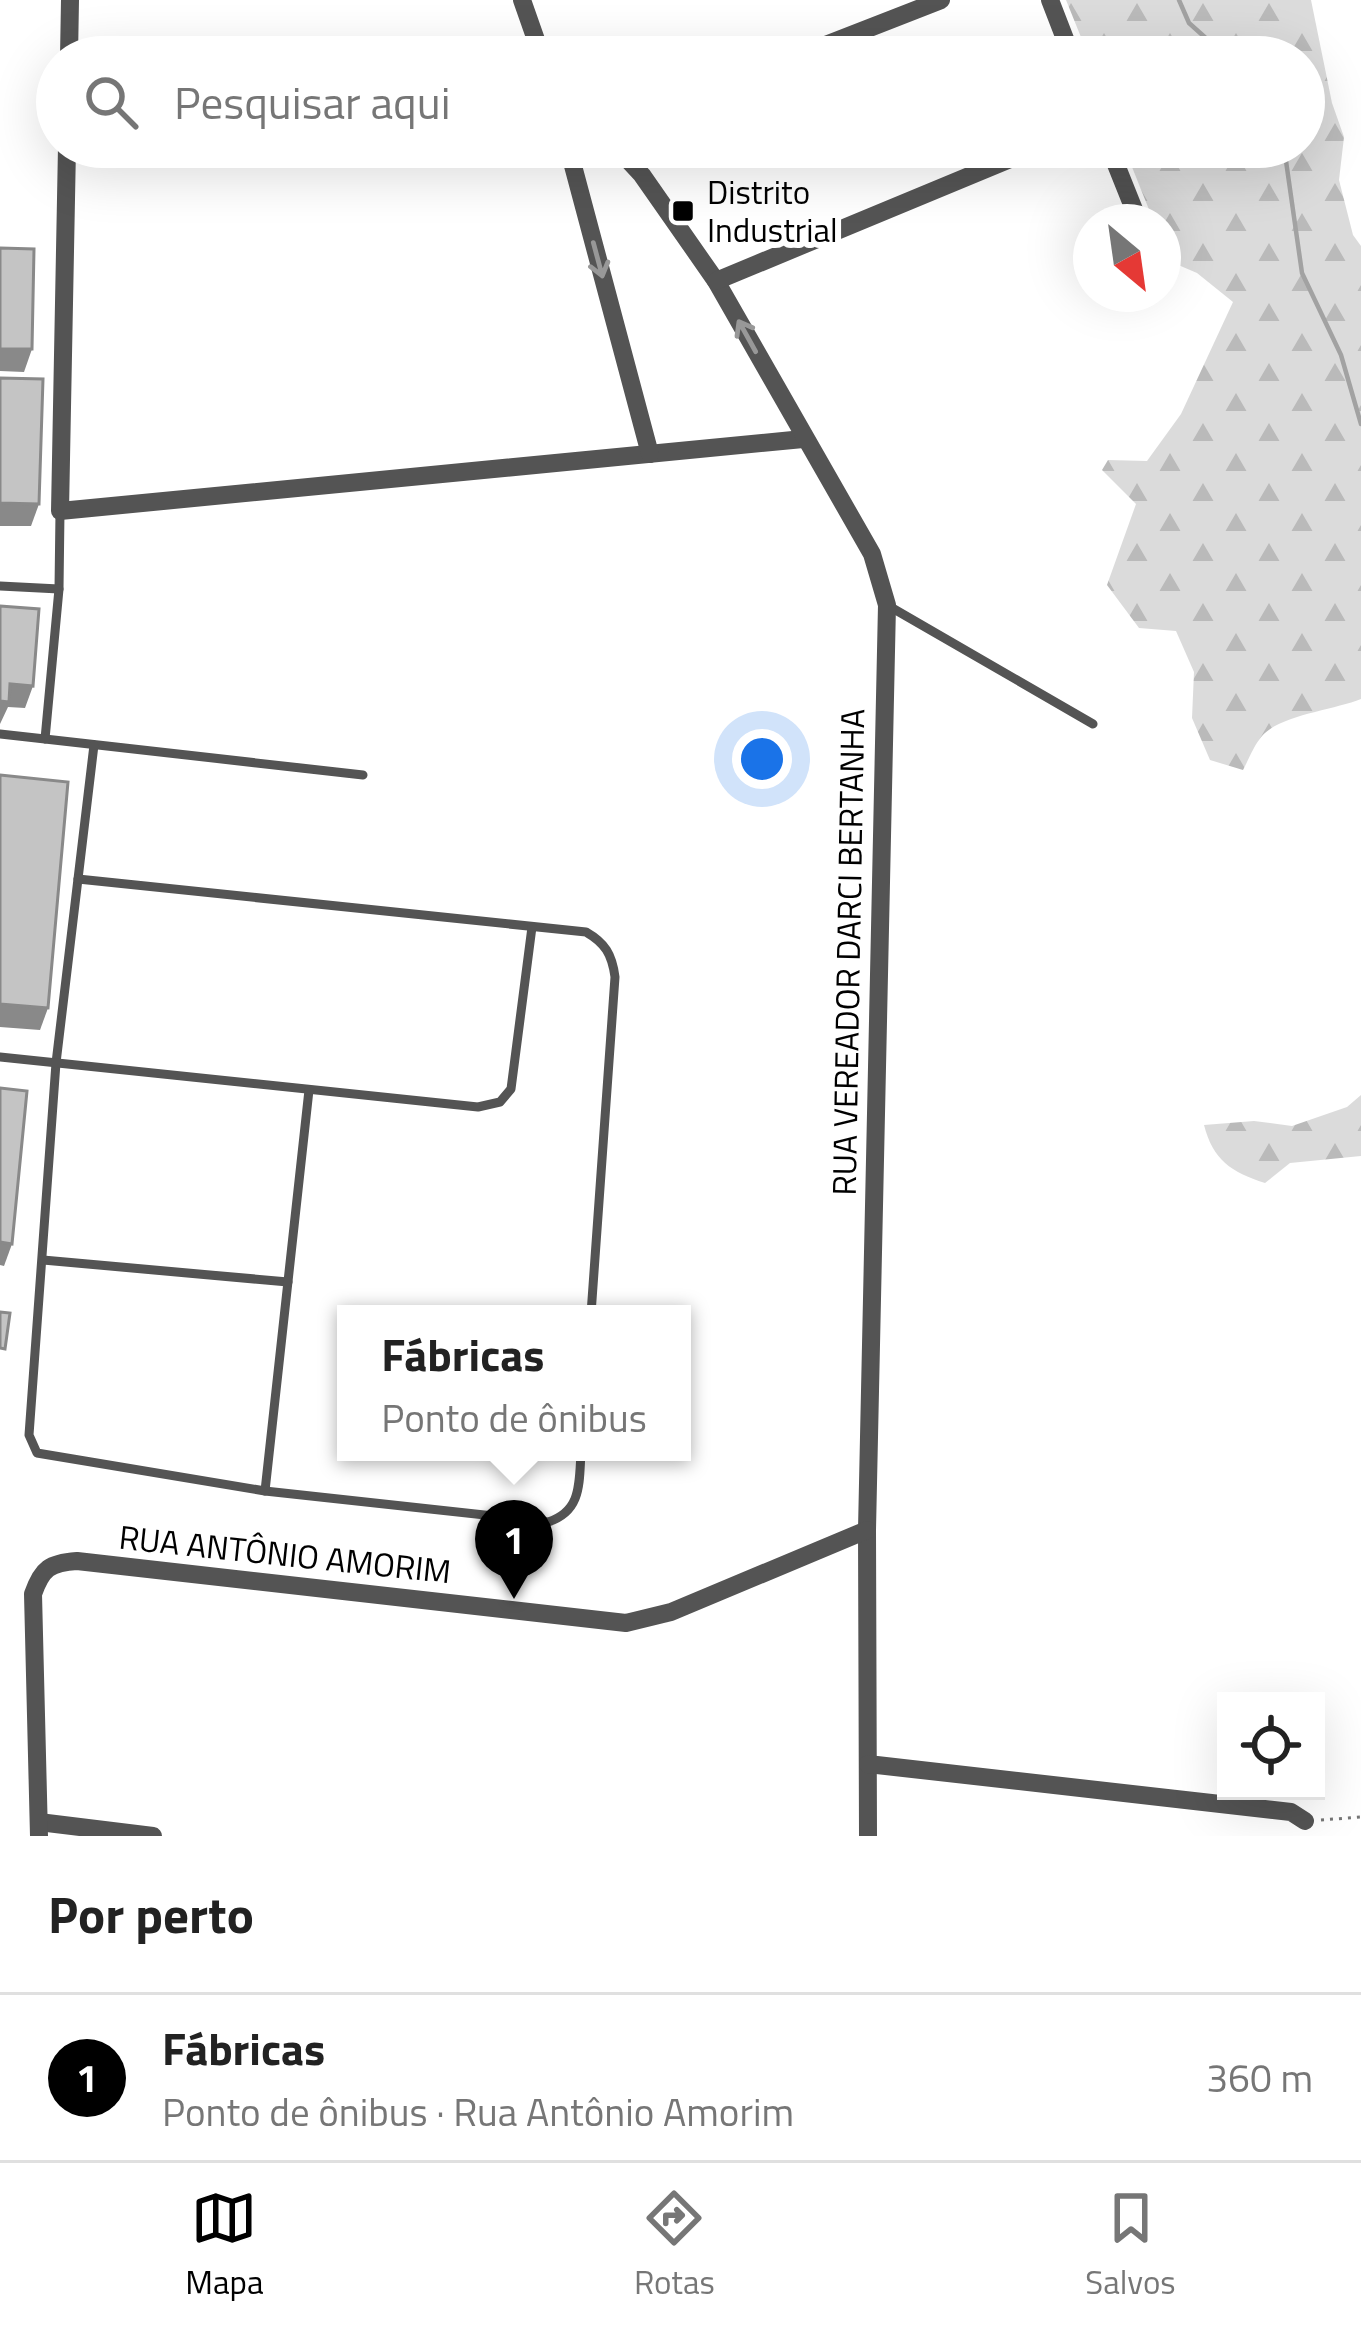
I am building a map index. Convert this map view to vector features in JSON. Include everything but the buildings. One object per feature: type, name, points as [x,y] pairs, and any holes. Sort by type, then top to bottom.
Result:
[{"type":"street","points":[[69,36],[70,0]]},
{"type":"street","points":[[522,0],[535,36]]},
{"type":"street","points":[[848,36],[940,0]]},
{"type":"street","points":[[1050,0],[1064,36]]},
{"type":"street","points":[[67,168],[60,511],[803,439]]},
{"type":"street","points":[[574,168],[650,454]]},
{"type":"street","name":"RUA VEREADOR DARCI BERTANHA","points":[[636,168],[716,281],[872,554],[887,605],[866,1530],[868,1836]]},
{"type":"street","points":[[716,281],[988,168]]},
{"type":"street","points":[[1116,168],[1131,204]]},
{"type":"street","name":"RUA ANTÔNIO AMORIM","points":[[39,1829],[33,1594],[41,1572],[54,1563],[77,1561],[626,1623],[671,1612],[866,1530]]},
{"type":"street","points":[[868,1764],[1291,1812],[1305,1829]]},
{"type":"street","points":[[39,1829],[153,1836]]},
{"type":"lane","points":[[45,739],[59,590],[60,511]]},
{"type":"lane","points":[[0,586],[59,590]]},
{"type":"lane","points":[[887,605],[1093,724]]},
{"type":"lane","points":[[0,734],[363,775]]},
{"type":"lane","points":[[94,745],[56,1063],[29,1435],[37,1453],[265,1491],[548,1522],[563,1517],[573,1506],[580,1461]]},
{"type":"lane","points":[[78,879],[586,932],[603,942],[615,976],[592,1305]]},
{"type":"lane","points":[[0,1057],[478,1107],[500,1102],[511,1088],[532,927]]},
{"type":"lane","points":[[265,1491],[309,1090]]},
{"type":"lane","points":[[43,1260],[288,1282]]},
{"type":"path","points":[[1305,1829],[1361,1817]]},
{"type":"green space","points":[[1066,0],[1311,0],[1318,36],[1081,36]]},
{"type":"green space","points":[[1325,69],[1344,137],[1339,180],[1353,235],[1361,246],[1361,699],[1270,729],[1243,770],[1210,760],[1192,718],[1194,672],[1176,631],[1139,628],[1107,585],[1136,504],[1102,470],[1108,460],[1147,461],[1181,414],[1233,302],[1181,266],[1181,204],[1147,204],[1132,168],[1325,168]]},
{"type":"green space","points":[[1361,1095],[1361,1156],[1290,1163],[1265,1183],[1225,1163],[1204,1125],[1254,1121],[1292,1126],[1347,1107]]},
{"type":"waterway","points":[[1179,0],[1189,23],[1204,36]]},
{"type":"waterway","points":[[1287,168],[1302,273],[1341,355],[1361,424]]},
{"type":"place","name":"Distrito Industrial","points":[[683,211]]},
{"type":"place","name":"Fábricas","points":[[514,1599]]}]
